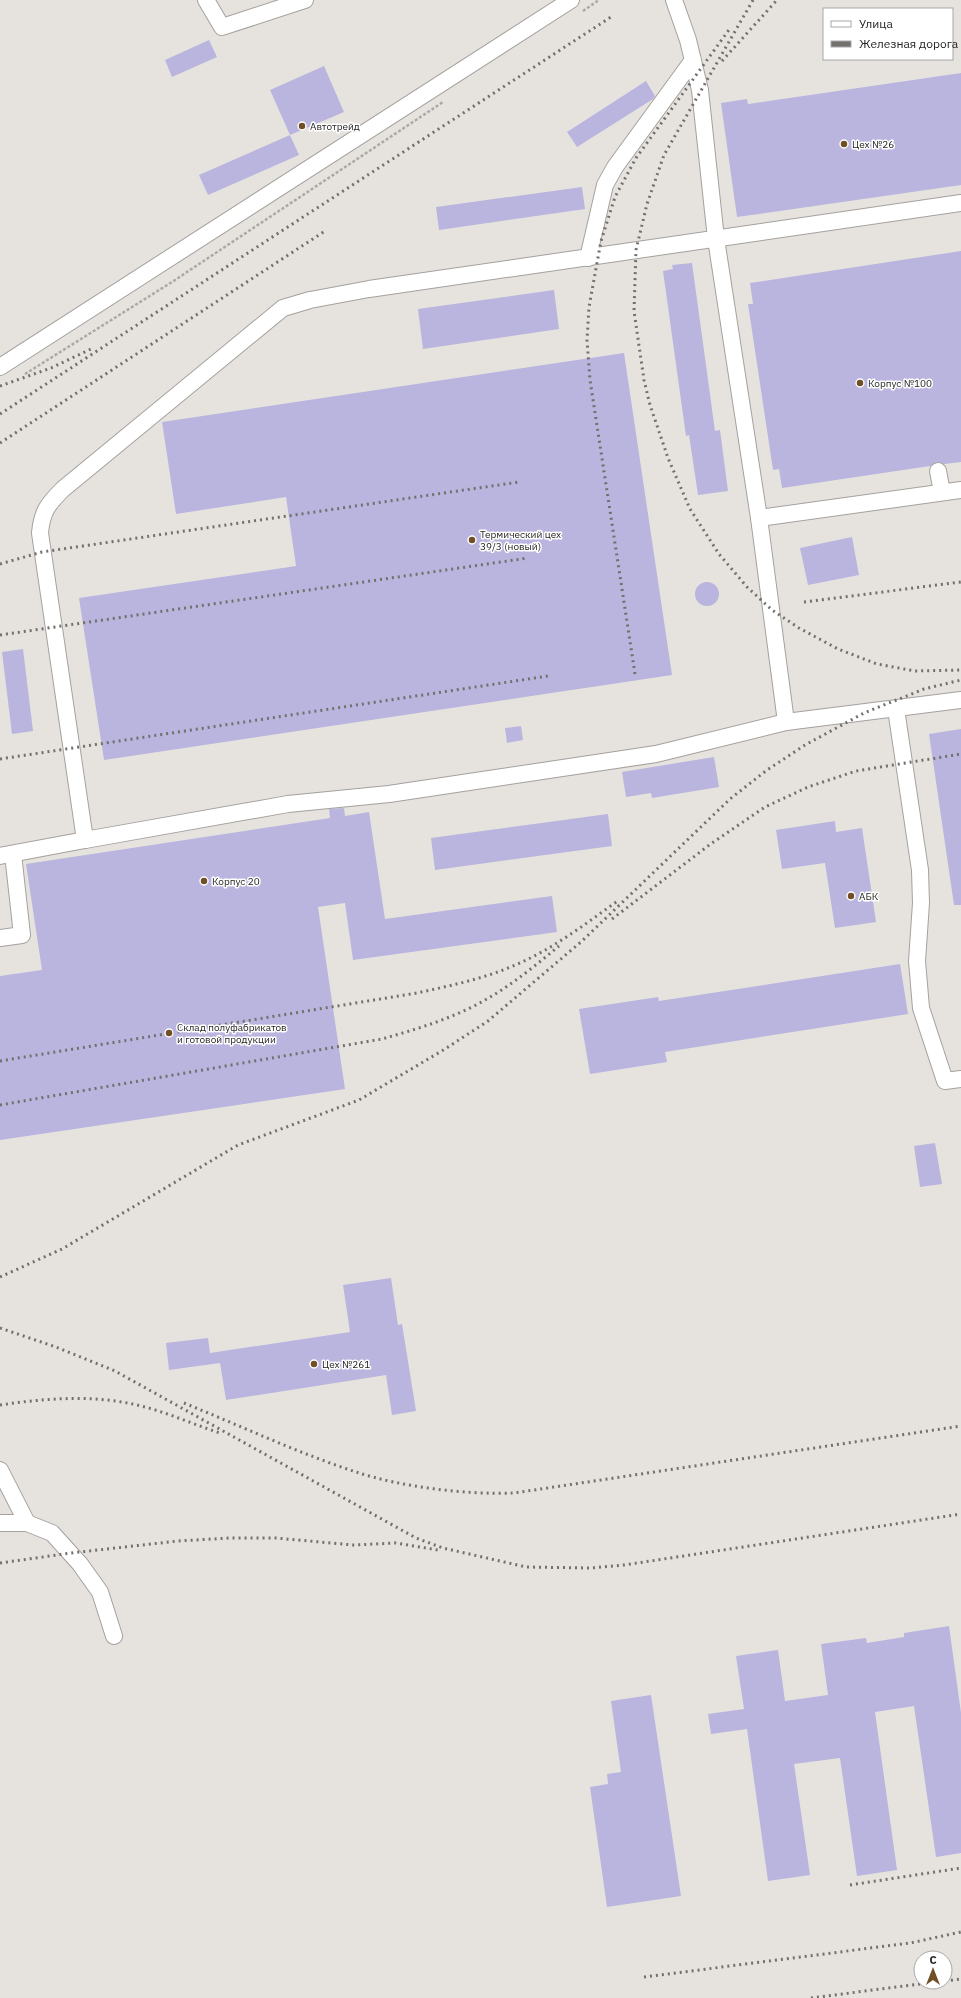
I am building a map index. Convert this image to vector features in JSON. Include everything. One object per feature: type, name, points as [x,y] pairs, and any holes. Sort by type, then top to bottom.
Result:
[{"type":"lane","points":[[206,0],[222,27],[305,0]]},
{"type":"lane","points":[[674,0],[693,60],[700,90],[716,239],[759,518],[786,722]]},
{"type":"lane","points":[[0,367],[575,6]]},
{"type":"lane","points":[[588,258],[605,185],[615,167],[693,60]]},
{"type":"lane","points":[[85,840],[40,533],[41,519],[48,504],[82,474],[283,308],[310,300],[369,289],[961,203]]},
{"type":"lane","points":[[938,471],[942,492]]},
{"type":"lane","points":[[759,518],[961,490]]},
{"type":"lane","points":[[0,938],[22,934],[7,855],[288,804],[390,794],[656,754],[786,722],[961,700]]},
{"type":"lane","points":[[896,709],[920,870],[921,903],[917,961],[921,1008],[945,1081],[961,1079]]},
{"type":"lane","points":[[0,1470],[27,1522]]},
{"type":"lane","points":[[0,1523],[27,1522],[52,1533],[80,1564],[100,1592],[114,1636]]},
{"type":"path","points":[[575,6],[599,0]]},
{"type":"path","points":[[25,374],[172,282],[448,100]]},
{"type":"building","points":[[209,40],[217,57],[172,77],[165,60]]},
{"type":"building","points":[[324,66],[344,112],[290,135],[270,90]]},
{"type":"building","name":"Цех №26","points":[[961,73],[961,185],[737,217],[721,103],[747,99],[748,104]]},
{"type":"building","points":[[646,81],[655,96],[653,99],[577,147],[567,132]]},
{"type":"building","points":[[290,135],[299,155],[208,195],[199,175]]},
{"type":"building","points":[[582,187],[585,209],[439,230],[436,207]]},
{"type":"building","name":"Корпус №100","points":[[961,251],[961,462],[944,464],[937,462],[930,466],[782,488],[779,469],[773,470],[748,304],[753,304],[750,283]]},
{"type":"building","points":[[692,263],[715,431],[720,430],[728,491],[698,495],[689,435],[686,436],[663,271],[673,269],[672,265]]},
{"type":"building","points":[[554,290],[559,329],[423,349],[418,309]]},
{"type":"building","name":"Термический цех 39/3 (новый)","points":[[624,353],[672,675],[104,760],[79,598],[296,566],[286,497],[176,514],[162,422]]},
{"type":"building","points":[[852,537],[859,575],[808,585],[800,548]]},
{"type":"building","points":[[707,582],[712,583],[718,589],[718,599],[712,605],[707,606],[702,605],[696,599],[695,594],[696,589],[702,583]]},
{"type":"building","points":[[23,649],[33,731],[12,734],[2,652]]},
{"type":"building","points":[[521,726],[523,740],[507,743],[505,728]]},
{"type":"building","points":[[961,729],[961,905],[954,905],[929,734]]},
{"type":"building","points":[[714,757],[719,787],[652,798],[651,793],[626,797],[622,772]]},
{"type":"building","points":[[344,808],[345,816],[369,812],[385,919],[552,896],[557,932],[353,960],[345,903],[318,907],[345,1089],[0,1140],[0,976],[42,970],[26,864],[330,818],[329,809]]},
{"type":"building","points":[[608,814],[612,846],[435,870],[431,838]]},
{"type":"building","name":"АБК","points":[[835,821],[836,832],[862,828],[876,922],[835,928],[825,863],[782,869],[776,830]]},
{"type":"building","points":[[900,964],[908,1014],[665,1052],[667,1062],[590,1074],[579,1009],[658,997],[659,1001]]},
{"type":"building","points":[[935,1143],[942,1184],[920,1187],[914,1146]]},
{"type":"building","name":"Цех №261","points":[[391,1278],[398,1325],[402,1324],[416,1411],[392,1415],[386,1375],[226,1400],[220,1363],[169,1370],[166,1343],[208,1338],[210,1353],[350,1332],[343,1285]]},
{"type":"building","points":[[949,1626],[961,1713],[961,1853],[936,1857],[914,1706],[875,1712],[897,1870],[857,1876],[840,1758],[794,1764],[810,1875],[768,1881],[747,1729],[711,1734],[708,1714],[744,1709],[736,1656],[778,1650],[785,1701],[828,1695],[821,1644],[866,1638],[867,1643],[904,1637],[904,1633]]},
{"type":"building","points":[[651,1695],[681,1896],[607,1907],[590,1787],[608,1784],[607,1774],[621,1772],[611,1701]]},
{"type":"railway","points":[[753,0],[664,155],[647,204],[636,250],[634,311],[644,380],[650,405],[668,458],[690,509],[719,554],[747,587],[772,610],[799,628],[838,649],[877,664],[915,671],[961,670]]},
{"type":"railway","points":[[722,61],[777,0]]},
{"type":"railway","points":[[0,414],[611,17]]},
{"type":"railway","points":[[635,674],[590,380],[587,340],[589,307],[601,241],[615,197],[636,158],[731,27]]},
{"type":"railway","points":[[0,443],[325,231]]},
{"type":"railway","points":[[0,386],[51,368],[91,349]]},
{"type":"railway","points":[[0,564],[42,552],[519,482]]},
{"type":"railway","points":[[0,635],[528,558]]},
{"type":"railway","points":[[804,602],[961,582]]},
{"type":"railway","points":[[0,759],[548,676]]},
{"type":"railway","points":[[0,1277],[62,1249],[238,1145],[359,1100],[445,1049],[488,1021],[582,941],[730,799],[767,770],[805,745],[864,713],[924,689],[961,680]]},
{"type":"railway","points":[[612,919],[712,843],[765,807],[808,787],[856,771],[961,754]]},
{"type":"railway","points":[[0,1061],[417,993],[444,987],[509,968],[535,956],[548,949],[619,900]]},
{"type":"railway","points":[[0,1105],[382,1039],[435,1022],[473,1006],[495,994],[514,981],[559,946]]},
{"type":"railway","points":[[0,1328],[56,1347],[115,1371],[416,1538],[443,1548],[526,1567],[591,1568],[624,1565],[961,1514]]},
{"type":"railway","points":[[0,1405],[72,1398],[109,1400],[145,1407],[220,1433]]},
{"type":"railway","points":[[184,1403],[334,1465],[356,1472],[413,1486],[476,1493],[514,1493],[961,1426]]},
{"type":"railway","points":[[0,1563],[71,1553],[178,1541],[230,1538],[276,1538],[353,1545],[396,1543],[438,1550]]},
{"type":"railway","points":[[850,1885],[961,1868]]},
{"type":"railway","points":[[644,1977],[910,1943],[961,1932]]},
{"type":"railway","points":[[953,1980],[961,1979]]},
{"type":"railway","points":[[811,1998],[913,1985]]},
{"type":"place","name":"Автотрейд","points":[[302,126]]},
{"type":"place","name":"Цех №26","points":[[844,144]]},
{"type":"place","name":"Корпус №100","points":[[860,383]]},
{"type":"place","name":"Термический цех 39/3 (новый)","points":[[472,540]]},
{"type":"place","name":"Корпус 20","points":[[204,881]]},
{"type":"place","name":"АБК","points":[[851,896]]},
{"type":"place","name":"Склад полуфабрикатов и готовой продукции","points":[[169,1033]]},
{"type":"place","name":"Цех №261","points":[[314,1364]]}]
